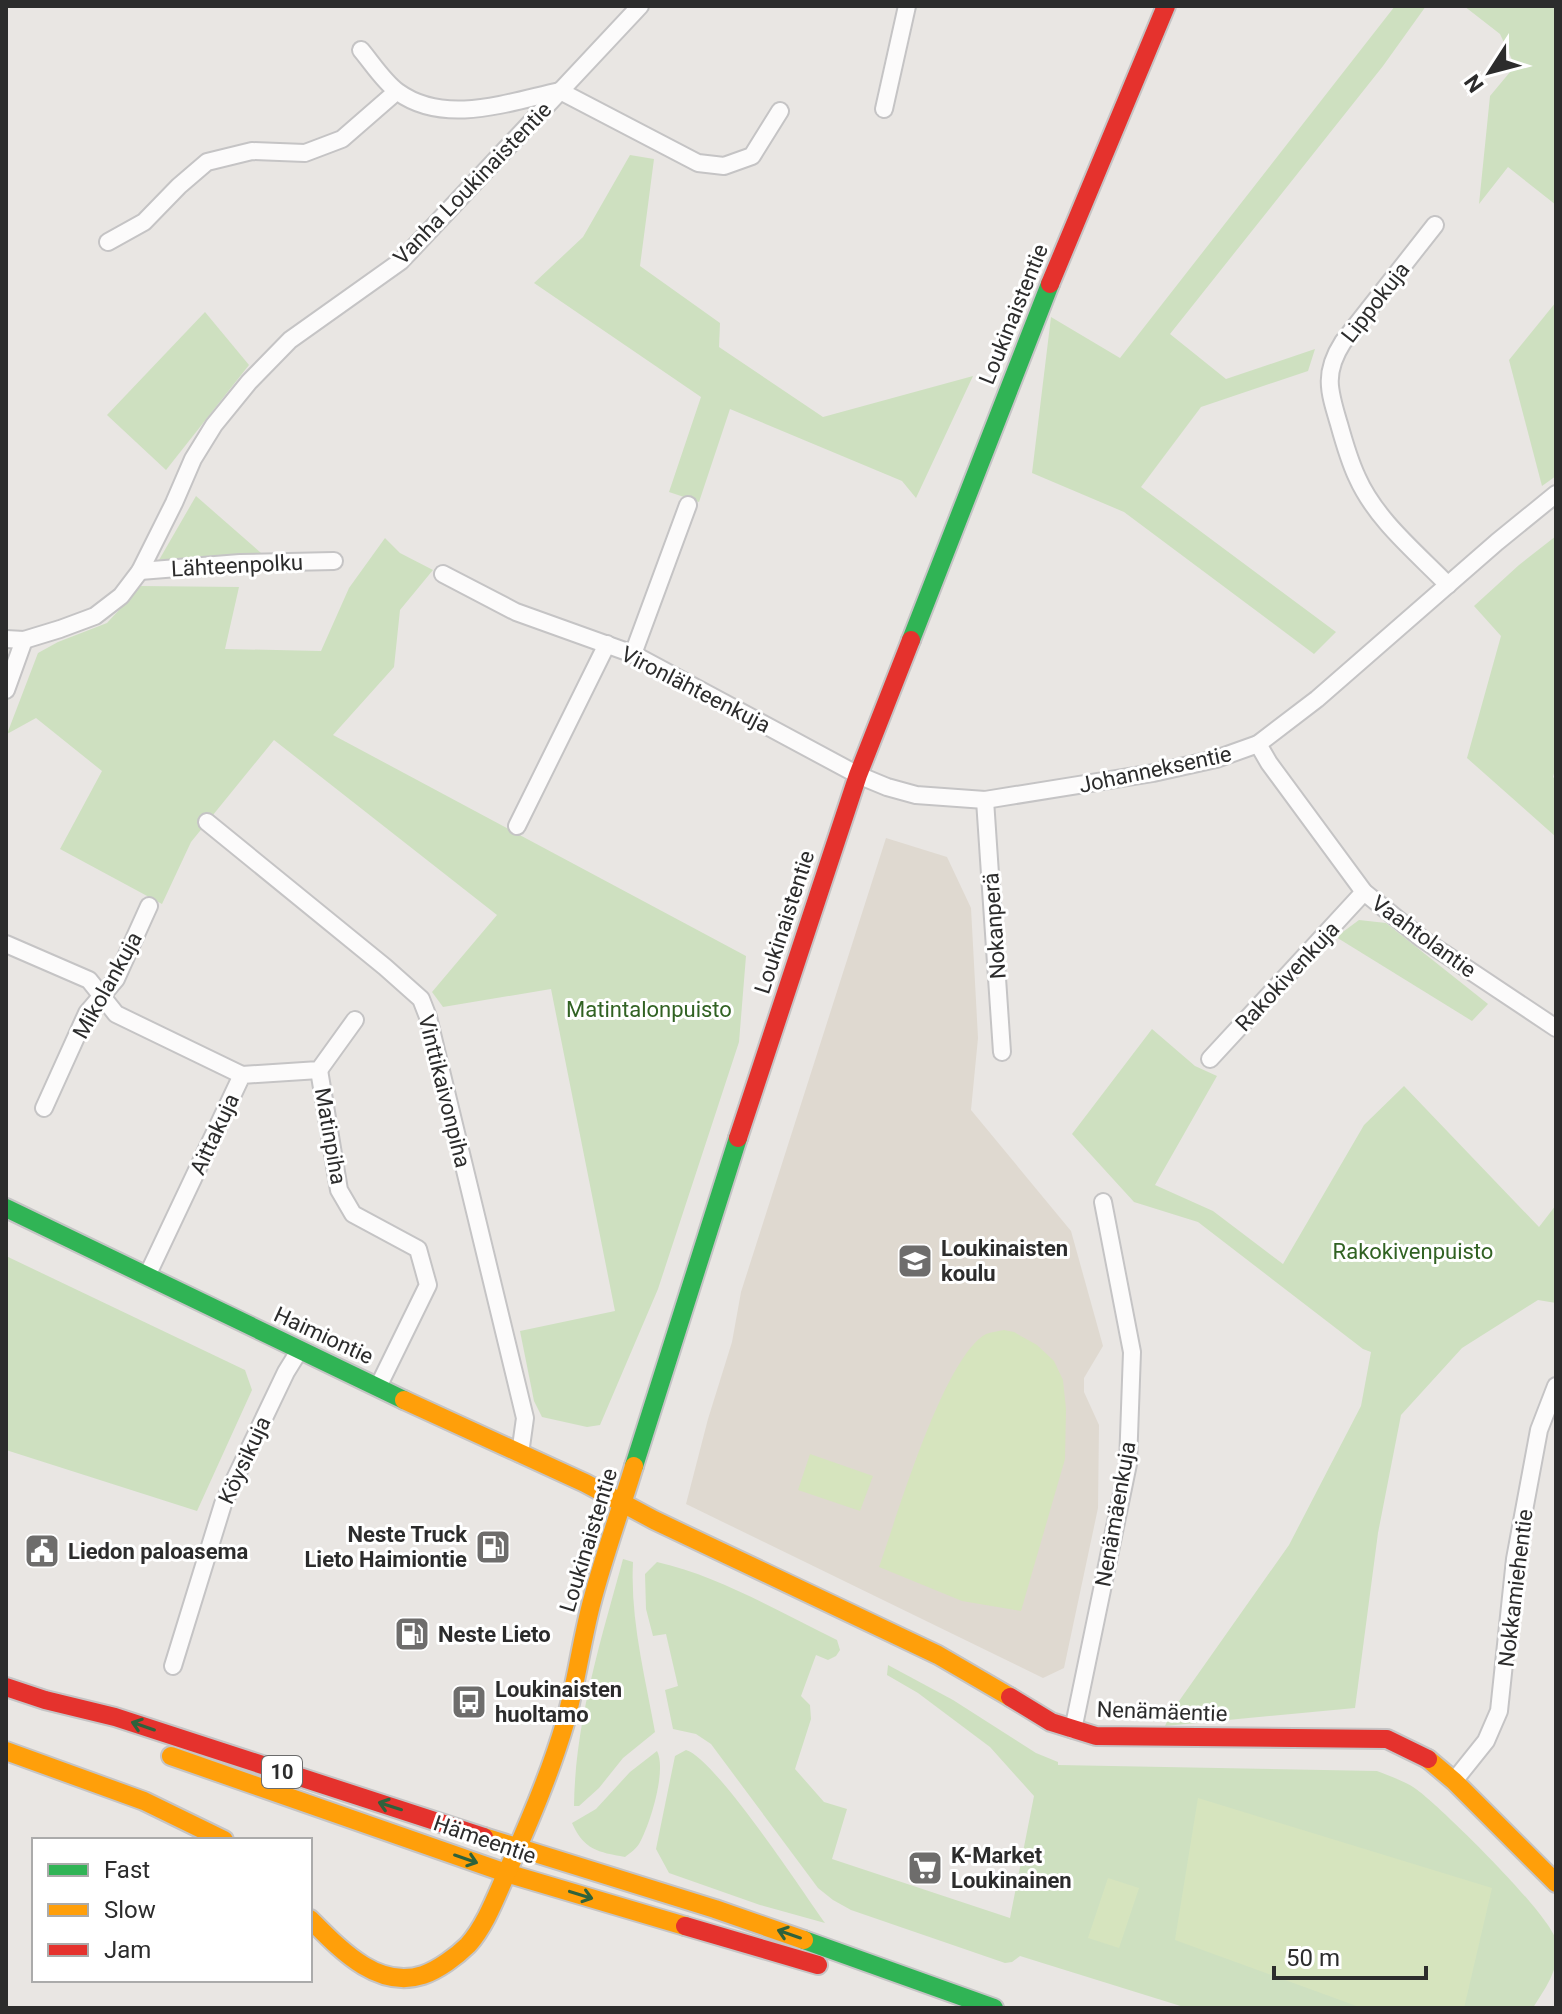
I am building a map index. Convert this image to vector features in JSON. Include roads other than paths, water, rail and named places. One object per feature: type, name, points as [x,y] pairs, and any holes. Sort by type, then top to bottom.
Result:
[{"type":"main road","name":"Loukinaistentie","points":[[312,1921],[342,1951],[363,1965],[381,1974],[401,1978],[421,1976],[435,1970],[468,1945],[489,1911],[518,1847],[542,1791],[565,1722],[591,1605],[723,1184],[858,775],[1038,314],[1166,6]]},
{"type":"main road","name":"Haimiontie","points":[[6,1208],[299,1351],[623,1503]]},
{"type":"main road","name":"Nenämäentie","points":[[623,1503],[938,1655],[1051,1722],[1073,1730],[1096,1736],[1387,1739],[1423,1755],[1454,1781],[1556,1883]]},
{"type":"main road","name":"Hämeentie","points":[[6,1687],[115,1717],[760,1924],[861,1959],[922,1985],[994,2008]]},
{"type":"main road","name":"Hämeentie","points":[[45,1700],[104,1731],[140,1745],[506,1873],[840,1971],[922,1985]]},
{"type":"main road","points":[[6,1751],[115,1787],[187,1818],[221,1838]]},
{"type":"street","name":"Vanha Loukinaistentie","points":[[6,639],[24,640],[95,616],[121,596],[140,571],[193,459],[214,425],[249,382],[290,340],[401,261],[640,6]]},
{"type":"street","points":[[884,109],[907,6]]},
{"type":"street","points":[[361,50],[396,92],[424,105],[476,109],[560,91],[698,163],[711,165],[724,166],[752,156],[780,111]]},
{"type":"street","points":[[108,242],[144,222],[207,162],[252,151],[305,153],[342,139],[396,92]]},
{"type":"street","name":"Lippokuja","points":[[1435,225],[1343,342],[1331,360],[1329,382],[1349,458],[1367,496],[1385,520],[1448,585]]},
{"type":"street","name":"Johanneksentie","points":[[858,775],[916,795],[985,800],[1153,773],[1216,759],[1258,744],[1317,699],[1556,494]]},
{"type":"street","points":[[633,654],[688,505]]},
{"type":"street","name":"Lähteenpolku","points":[[140,571],[240,563],[334,561]]},
{"type":"street","name":"Vironlähteenkuja","points":[[443,574],[516,612],[633,654],[858,775]]},
{"type":"street","points":[[6,690],[24,640]]},
{"type":"street","points":[[517,826],[607,644]]},
{"type":"street","name":"Vaahtolantie","points":[[1258,744],[1364,892],[1421,938],[1556,1028]]},
{"type":"street","name":"Nokanperä","points":[[985,800],[1002,1052]]},
{"type":"street","name":"Vinttikaivonpiha","points":[[207,822],[421,999],[432,1032],[525,1418],[520,1454]]},
{"type":"street","name":"Rakokivenkuja","points":[[1210,1059],[1364,892]]},
{"type":"street","name":"Mikolankuja","points":[[44,1108],[87,1013],[116,979],[149,906]]},
{"type":"street","points":[[6,944],[89,980],[116,1014],[242,1075]]},
{"type":"street","points":[[319,1070],[355,1020]]},
{"type":"street","name":"Aittakuja","points":[[147,1276],[242,1075],[319,1070]]},
{"type":"street","name":"Matinpiha","points":[[319,1070],[339,1190],[353,1214],[418,1249],[428,1285],[378,1387]]},
{"type":"street","name":"Nenämäenkuja","points":[[1073,1730],[1128,1464],[1132,1352],[1103,1202]]},
{"type":"street","name":"Köysikuja","points":[[173,1666],[223,1504],[299,1351]]},
{"type":"street","name":"Nokkamiehentie","points":[[1454,1781],[1486,1741],[1499,1711],[1515,1559],[1539,1430],[1556,1386]]},
{"type":"place","name":"Loukinaisten koulu","points":[[915,1261]]},
{"type":"place","name":"Neste Truck Lieto Haimiontie","points":[[493,1547]]},
{"type":"place","name":"Liedon paloasema","points":[[42,1551]]},
{"type":"place","name":"Neste Lieto","points":[[412,1634]]},
{"type":"place","name":"Loukinaisten huoltamo","points":[[469,1702]]},
{"type":"place","name":"K-Market Loukinainen","points":[[925,1868]]},
{"type":"park label","name":"Matintalonpuisto","points":[[649,1009]]},
{"type":"park label","name":"Rakokivenpuisto","points":[[1413,1251]]}]
